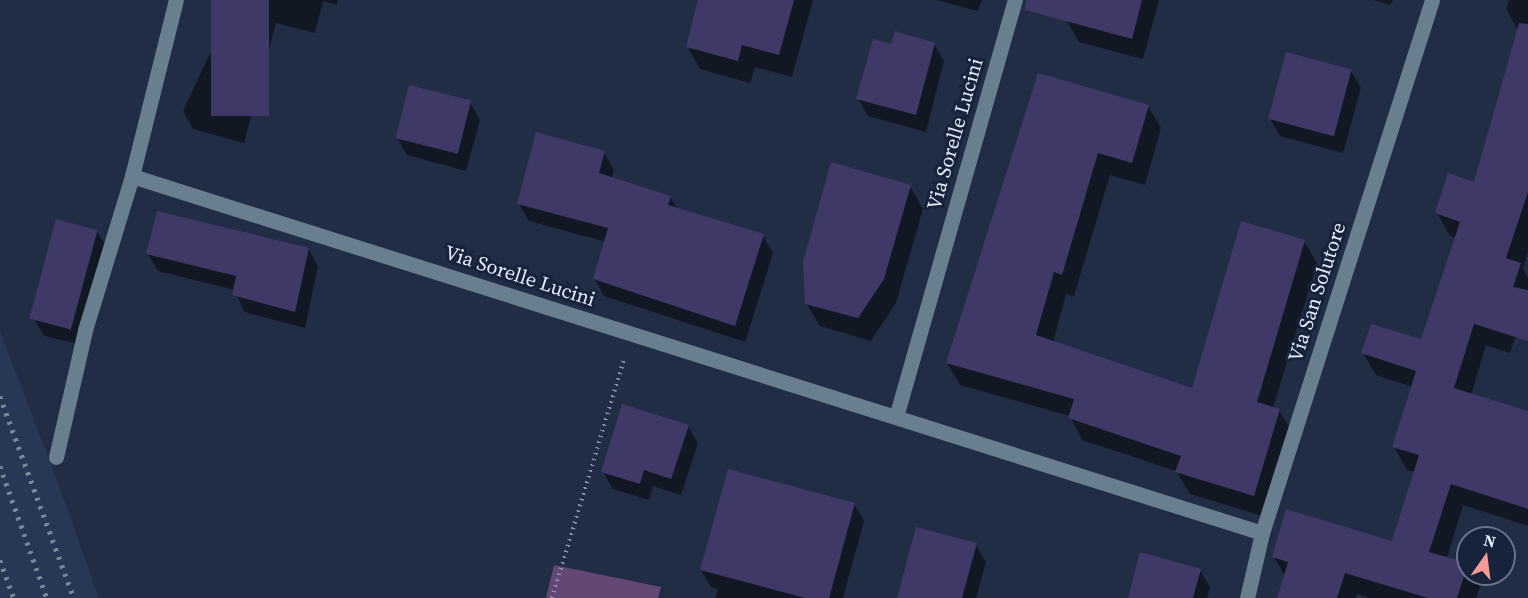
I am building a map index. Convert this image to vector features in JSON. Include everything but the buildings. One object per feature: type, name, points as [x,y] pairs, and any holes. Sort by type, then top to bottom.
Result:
[{"type":"street","points":[[56,457],[85,330],[132,176],[176,0]]},
{"type":"street","name":"Via Sorelle Lucini","points":[[896,417],[1015,0]]},
{"type":"street","name":"Via San Solutore","points":[[1247,598],[1262,533],[1432,0]]},
{"type":"street","name":"Via Sorelle Lucini","points":[[132,176],[1262,533]]},
{"type":"path","points":[[552,598],[632,334]]},
{"type":"shaded area","points":[[0,331],[58,483],[99,598],[0,598]]},
{"type":"shaded area","points":[[554,565],[661,587],[658,598],[546,598]]},
{"type":"railway","points":[[0,396],[74,598]]},
{"type":"railway","points":[[0,466],[47,598]]},
{"type":"railway","points":[[0,560],[14,598]]}]
